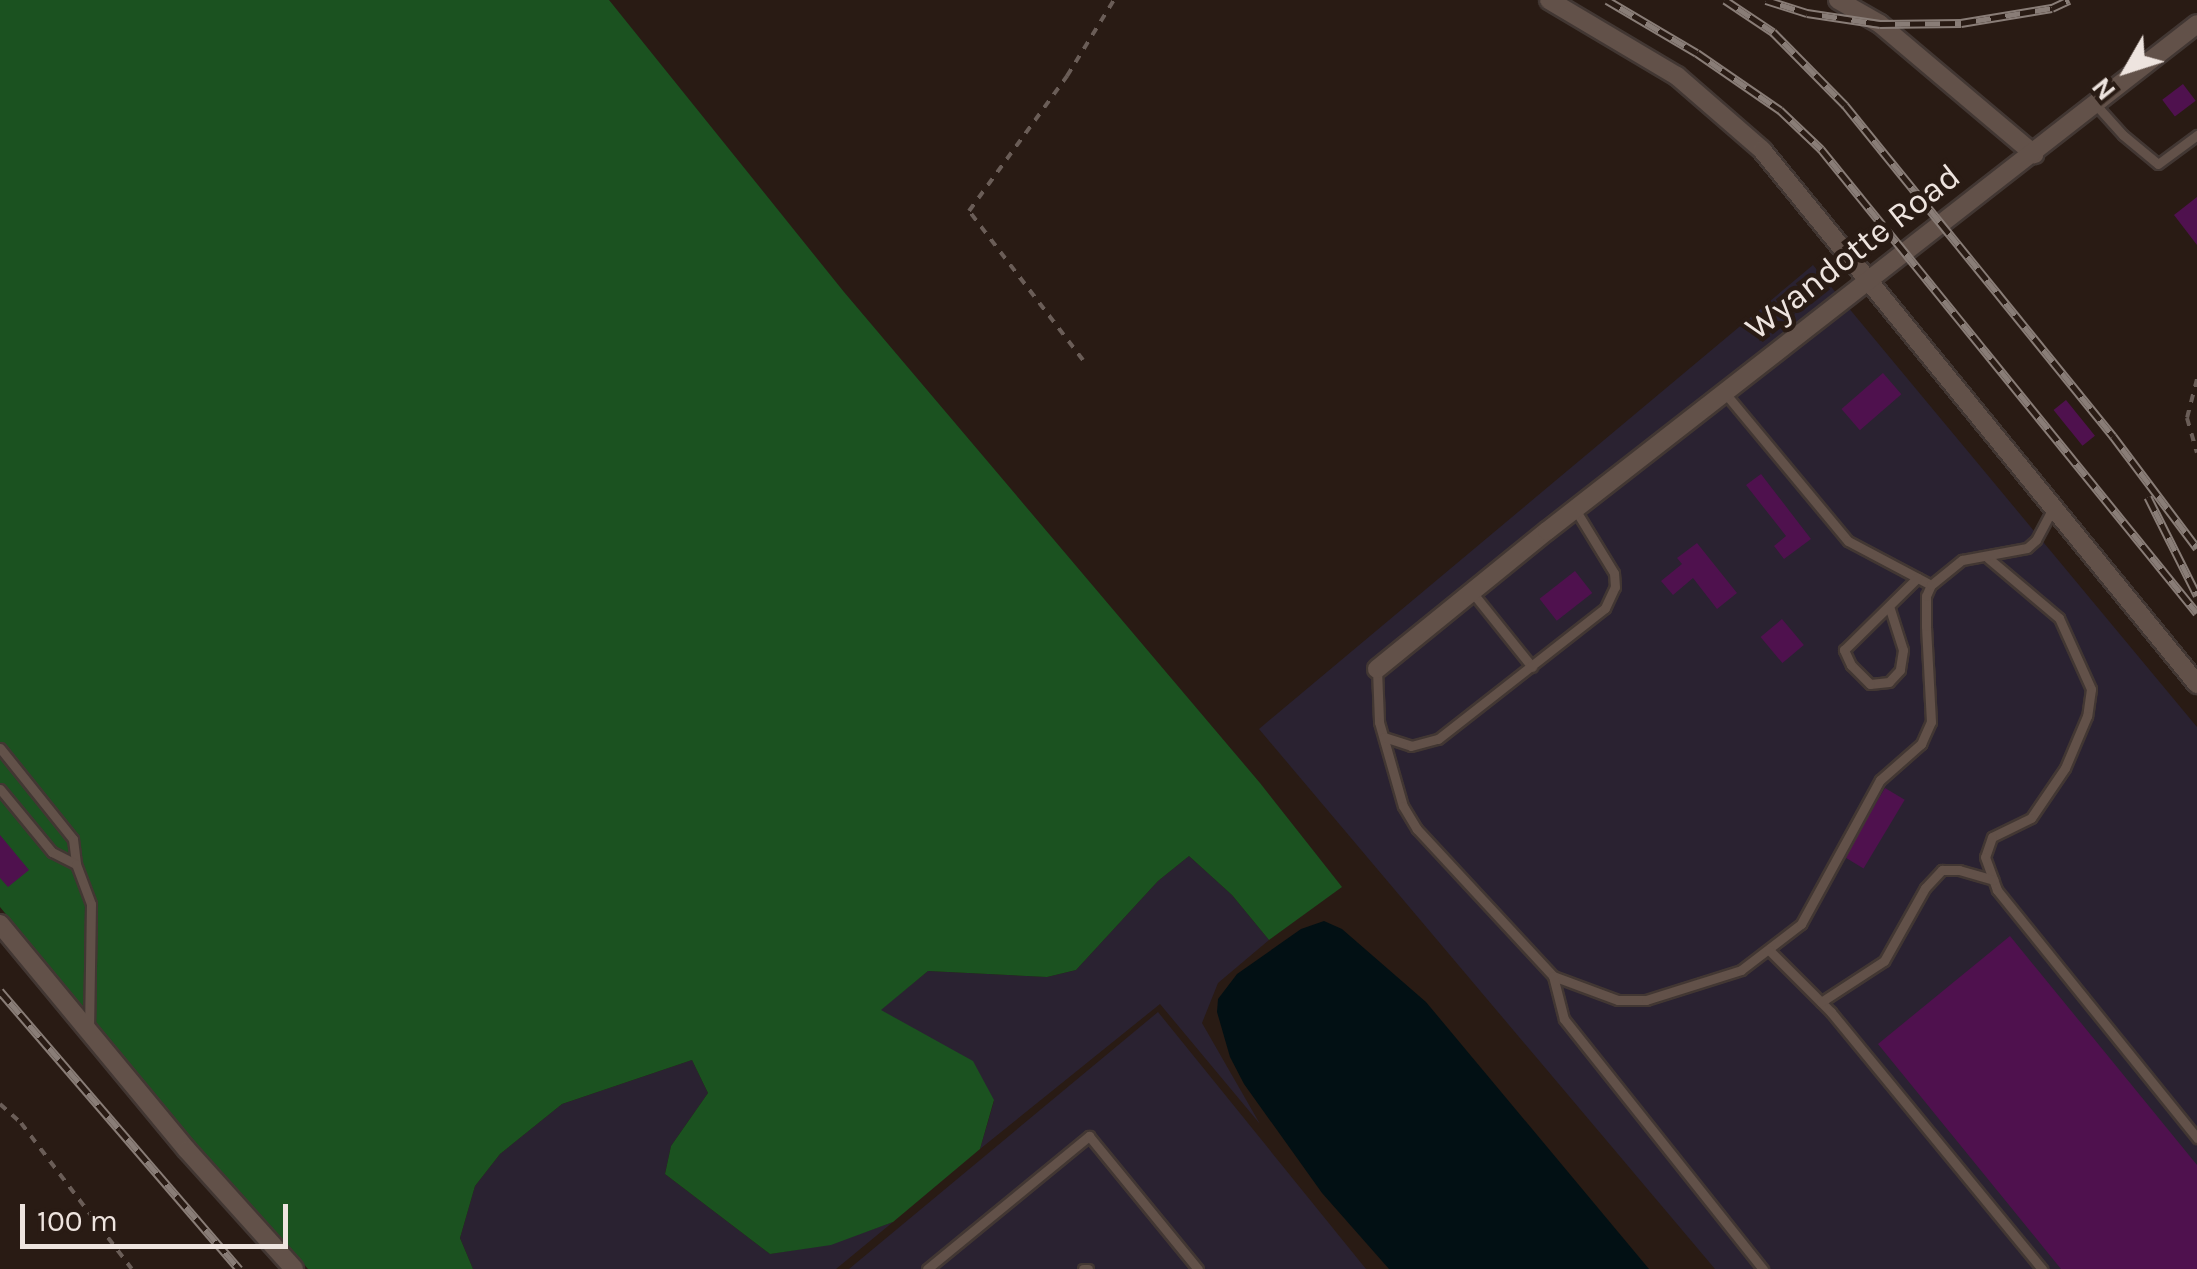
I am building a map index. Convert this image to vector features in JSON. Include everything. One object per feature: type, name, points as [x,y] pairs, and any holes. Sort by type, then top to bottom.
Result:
[{"type":"street","points":[[1548,0],[1677,76],[1762,150],[2197,684]]},
{"type":"street","points":[[1838,0],[1880,24],[2034,154]]},
{"type":"street","name":"Wyandotte Road","points":[[1377,669],[1547,531],[2197,24]]},
{"type":"street","points":[[0,924],[294,1269]]},
{"type":"lane","points":[[2096,104],[2123,135],[2158,164],[2197,136]]},
{"type":"lane","points":[[1725,392],[1848,541],[1931,584]]},
{"type":"lane","points":[[1377,669],[1384,737],[1403,806],[1417,829],[1553,976],[1618,1000],[1646,1000],[1728,975],[1769,950],[1812,908],[1880,780],[1922,744],[1931,722],[1926,626],[1931,584],[1962,560],[2027,548],[2036,540],[2053,508]]},
{"type":"lane","points":[[1384,737],[1411,746],[1438,739],[1532,668],[1612,599],[1614,574],[1606,554],[1575,509]]},
{"type":"lane","points":[[1988,558],[2059,618],[2091,689],[2087,716],[2065,768],[2031,818],[1992,837],[1985,857],[1994,880],[2197,1138]]},
{"type":"lane","points":[[1890,609],[1903,650],[1900,670],[1889,682],[1870,684],[1851,665],[1844,650],[1890,609],[1917,578]]},
{"type":"lane","points":[[1472,592],[1532,668]]},
{"type":"lane","points":[[0,748],[73,839],[76,864],[90,904],[94,950],[89,1032]]},
{"type":"lane","points":[[0,789],[52,852],[76,864]]},
{"type":"lane","points":[[1821,1002],[1884,961],[1925,888],[1942,870],[1959,870],[1994,880]]},
{"type":"lane","points":[[1769,950],[1821,1002],[2042,1269]]},
{"type":"lane","points":[[1553,976],[1564,1019],[1763,1269]]},
{"type":"lane","points":[[928,1269],[1090,1136],[1198,1269]]},
{"type":"path","points":[[1083,360],[969,211],[1068,76],[1114,0]]},
{"type":"path","points":[[2197,379],[2187,418],[2197,453]]},
{"type":"path","points":[[0,1104],[21,1123],[132,1269]]},
{"type":"shaded area","points":[[1813,265],[2197,727],[2197,1269],[1715,1269],[1259,729]]},
{"type":"shaded area","points":[[1189,856],[1232,895],[1269,940],[1218,983],[1202,1023],[1260,1124],[1160,1004],[980,1149],[994,1101],[880,1010],[928,971],[1047,977],[1076,970],[1158,881]]},
{"type":"shaded area","points":[[1324,921],[1342,929],[1426,1002],[1649,1269],[1389,1269],[1322,1193],[1244,1084],[1230,1057],[1217,1012],[1218,999],[1237,974],[1301,929]]},
{"type":"shaded area","points":[[1158,1012],[1366,1269],[849,1269]]},
{"type":"shaded area","points":[[692,1060],[708,1093],[671,1146],[665,1174],[770,1254],[831,1244],[893,1222],[836,1269],[473,1269],[460,1238],[475,1186],[500,1154],[562,1104]]},
{"type":"green space","points":[[0,0],[609,0],[844,292],[1260,783],[1342,887],[1269,940],[1232,895],[1189,856],[1158,881],[1076,970],[1047,977],[928,971],[881,1010],[973,1061],[994,1100],[980,1149],[893,1222],[831,1245],[770,1254],[665,1174],[671,1146],[708,1093],[692,1060],[562,1104],[500,1154],[475,1186],[460,1238],[473,1269],[308,1269],[195,1144],[0,907]]},
{"type":"building","points":[[2183,84],[2196,101],[2175,116],[2162,100]]},
{"type":"building","points":[[2197,197],[2197,245],[2174,215]]},
{"type":"building","points":[[1883,373],[1901,394],[1860,430],[1841,409]]},
{"type":"building","points":[[2066,400],[2095,436],[2083,446],[2054,410]]},
{"type":"building","points":[[1761,474],[1811,539],[1784,559],[1774,546],[1786,536],[1746,485]]},
{"type":"building","points":[[1697,543],[1737,593],[1717,609],[1693,578],[1673,595],[1661,581],[1682,564],[1677,558]]},
{"type":"building","points":[[1575,571],[1592,593],[1557,621],[1540,599]]},
{"type":"building","points":[[1782,619],[1804,645],[1782,663],[1761,637]]},
{"type":"building","points":[[1885,788],[1905,800],[1864,868],[1844,857]]},
{"type":"building","points":[[0,835],[29,870],[8,887],[0,878]]},
{"type":"building","points":[[2010,936],[2197,1165],[2197,1269],[2061,1269],[1878,1044]]},
{"type":"railway","points":[[1607,0],[1697,53],[1780,110],[1821,149],[2197,613]]},
{"type":"railway","points":[[1725,0],[1773,32],[1845,105],[2113,436],[2197,548]]},
{"type":"railway","points":[[1766,0],[1807,13],[1880,24],[1961,23],[2052,8],[2069,0]]},
{"type":"railway","points":[[2148,497],[2197,595]]},
{"type":"railway","points":[[0,991],[239,1269]]}]
